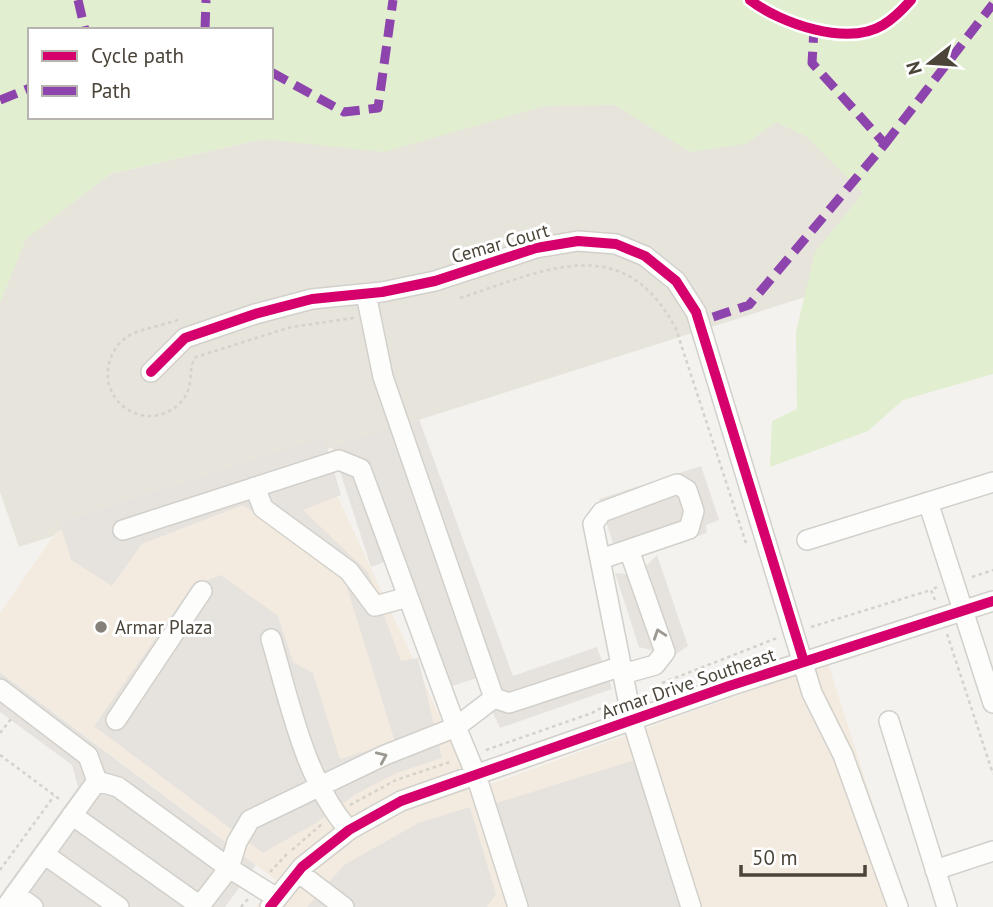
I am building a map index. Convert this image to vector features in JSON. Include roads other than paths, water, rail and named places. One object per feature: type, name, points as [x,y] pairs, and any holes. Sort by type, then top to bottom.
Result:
[{"type":"street","name":"Cemar Court","points":[[151,372],[186,338],[255,314],[312,299],[366,294],[435,281],[536,248],[578,241],[616,244],[645,256],[676,281],[696,312],[786,635],[804,662],[812,692],[843,755],[898,907]]},
{"type":"street","points":[[366,294],[383,377],[494,698]]},
{"type":"street","points":[[122,530],[339,460],[361,469],[476,775],[518,907]]},
{"type":"street","points":[[807,540],[993,482]]},
{"type":"street","points":[[600,559],[689,529],[694,511],[687,490],[677,484],[602,512],[593,524],[632,720],[691,907]]},
{"type":"street","points":[[255,487],[263,508],[348,571],[375,606],[408,597]]},
{"type":"street","points":[[928,502],[992,697]]},
{"type":"street","points":[[494,698],[509,703],[623,670],[655,665],[665,652],[629,550]]},
{"type":"street","points":[[116,720],[202,591]]},
{"type":"street","name":"Armar Drive Southeast","points":[[274,903],[298,872],[349,830],[401,801],[632,720],[993,601]]},
{"type":"street","points":[[271,639],[307,756],[335,814],[349,830]]},
{"type":"street","points":[[0,689],[88,756],[97,781]]},
{"type":"street","points":[[74,813],[200,906],[229,868],[237,842],[250,820],[385,755],[456,727],[494,698]]},
{"type":"street","points":[[889,721],[947,907]]},
{"type":"street","points":[[33,907],[10,901],[97,781]]},
{"type":"street","points":[[97,781],[118,788],[274,903]]},
{"type":"street","points":[[935,870],[993,851]]},
{"type":"street","points":[[44,854],[119,907]]},
{"type":"street","points":[[298,872],[338,905]]},
{"type":"place","name":"Armar Plaza","points":[[101,627]]}]
